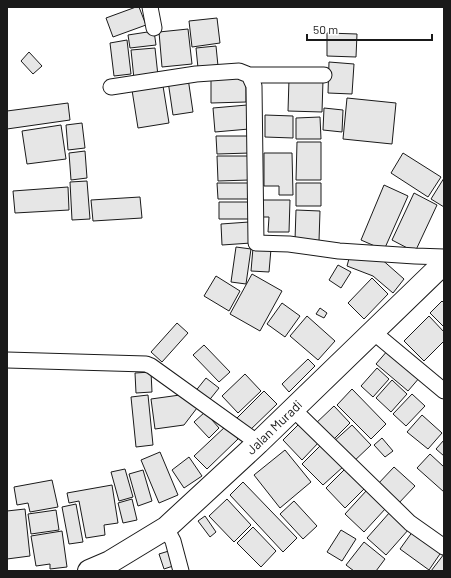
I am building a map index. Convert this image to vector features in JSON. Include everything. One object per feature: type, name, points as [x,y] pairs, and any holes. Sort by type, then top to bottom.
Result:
[{"type":"highway","name":"Jalan Muradi","points":[[89,571],[111,567],[166,528],[258,443],[372,331],[444,263]]},
{"type":"street","points":[[150,7],[154,28]]},
{"type":"street","points":[[111,86],[196,74],[240,71],[249,75],[324,75]]},
{"type":"street","points":[[249,75],[254,86],[256,243],[289,244],[339,251],[444,257]]},
{"type":"street","points":[[372,331],[444,391]]},
{"type":"street","points":[[7,360],[146,364],[151,366],[258,443]]},
{"type":"street","points":[[293,409],[410,523],[444,548]]},
{"type":"street","points":[[166,528],[173,541],[180,571]]},
{"type":"building","points":[[139,7],[146,25],[113,37],[106,18]]},
{"type":"building","points":[[217,18],[220,43],[192,47],[189,21]]},
{"type":"building","points":[[188,29],[192,64],[162,67],[159,32]]},
{"type":"building","points":[[154,31],[156,45],[130,48],[128,35]]},
{"type":"building","points":[[327,33],[357,34],[356,57],[327,56]]},
{"type":"building","points":[[127,40],[131,74],[114,76],[110,43]]},
{"type":"building","points":[[216,46],[218,66],[198,68],[196,48]]},
{"type":"building","points":[[155,48],[158,76],[134,79],[131,50]]},
{"type":"building","points":[[29,52],[42,66],[33,74],[21,61]]},
{"type":"building","points":[[329,62],[354,64],[352,94],[328,93]]},
{"type":"building","points":[[246,77],[246,102],[211,103],[211,78]]},
{"type":"building","points":[[188,78],[193,112],[173,115],[168,81]]},
{"type":"building","points":[[289,79],[323,80],[322,112],[288,111]]},
{"type":"building","points":[[163,86],[169,123],[138,128],[132,90]]},
{"type":"building","points":[[347,98],[396,103],[392,144],[343,139]]},
{"type":"building","points":[[68,103],[70,120],[7,129],[7,111]]},
{"type":"building","points":[[247,105],[249,129],[215,132],[213,108]]},
{"type":"building","points":[[324,108],[343,110],[342,132],[323,130]]},
{"type":"building","points":[[265,115],[293,116],[293,138],[265,137]]},
{"type":"building","points":[[320,117],[321,139],[296,139],[296,118]]},
{"type":"building","points":[[82,123],[85,148],[68,150],[66,125]]},
{"type":"building","points":[[61,125],[66,159],[27,164],[22,131]]},
{"type":"building","points":[[216,136],[249,136],[250,153],[217,154]]},
{"type":"building","points":[[297,142],[321,142],[321,180],[296,180]]},
{"type":"building","points":[[85,151],[87,178],[71,180],[69,153]]},
{"type":"building","points":[[264,153],[292,153],[293,195],[279,195],[279,186],[264,186]]},
{"type":"building","points":[[403,153],[441,177],[428,197],[391,173]]},
{"type":"building","points":[[217,156],[249,156],[249,180],[218,181]]},
{"type":"building","points":[[444,178],[444,207],[431,199]]},
{"type":"building","points":[[87,181],[90,219],[72,220],[70,182]]},
{"type":"building","points":[[217,183],[249,183],[249,199],[218,199]]},
{"type":"building","points":[[296,183],[321,183],[321,206],[296,206]]},
{"type":"building","points":[[384,185],[408,196],[384,250],[361,240]]},
{"type":"building","points":[[68,187],[69,210],[15,213],[13,191]]},
{"type":"building","points":[[414,193],[437,205],[415,252],[392,240]]},
{"type":"building","points":[[140,197],[142,218],[93,221],[91,200]]},
{"type":"building","points":[[258,200],[290,200],[289,232],[268,232],[269,217],[258,217]]},
{"type":"building","points":[[219,202],[250,202],[251,219],[219,219]]},
{"type":"building","points":[[296,210],[320,211],[319,241],[295,240]]},
{"type":"building","points":[[249,222],[251,243],[222,245],[221,224]]},
{"type":"building","points":[[236,247],[251,249],[246,284],[231,282]]},
{"type":"building","points":[[253,248],[271,249],[269,272],[251,271]]},
{"type":"building","points":[[350,255],[379,257],[404,279],[393,293],[373,276],[347,266]]},
{"type":"building","points":[[338,265],[351,272],[341,288],[329,280]]},
{"type":"building","points":[[252,274],[282,291],[260,331],[230,314]]},
{"type":"building","points":[[216,276],[240,291],[229,311],[204,296]]},
{"type":"building","points":[[372,278],[388,294],[364,319],[348,303]]},
{"type":"building","points":[[442,301],[444,303],[444,327],[430,313]]},
{"type":"building","points":[[282,303],[300,316],[285,337],[267,324]]},
{"type":"building","points":[[320,308],[327,313],[324,318],[316,314]]},
{"type":"building","points":[[307,316],[335,341],[318,360],[290,336]]},
{"type":"building","points":[[429,316],[444,332],[444,341],[424,361],[404,341]]},
{"type":"building","points":[[177,323],[188,333],[162,362],[151,352]]},
{"type":"building","points":[[204,345],[230,372],[219,382],[193,355]]},
{"type":"building","points":[[388,350],[420,377],[408,391],[376,364]]},
{"type":"building","points":[[308,359],[315,366],[289,392],[282,384]]},
{"type":"building","points":[[377,368],[389,379],[373,397],[361,386]]},
{"type":"building","points":[[151,372],[152,392],[136,393],[135,373]]},
{"type":"building","points":[[245,374],[261,391],[238,413],[222,396]]},
{"type":"building","points":[[206,378],[219,388],[207,403],[194,393]]},
{"type":"building","points":[[392,380],[407,394],[391,412],[376,398]]},
{"type":"building","points":[[352,389],[386,424],[371,439],[337,405]]},
{"type":"building","points":[[264,391],[277,404],[248,432],[236,419]]},
{"type":"building","points":[[412,394],[425,406],[406,426],[393,414]]},
{"type":"building","points":[[148,395],[153,445],[136,447],[131,397]]},
{"type":"building","points":[[180,395],[197,408],[184,425],[155,429],[151,399]]},
{"type":"building","points":[[334,406],[350,423],[330,443],[313,426]]},
{"type":"building","points":[[205,412],[219,428],[209,438],[194,422]]},
{"type":"building","points":[[422,415],[442,433],[428,449],[407,432]]},
{"type":"building","points":[[301,422],[320,441],[302,460],[283,440]]},
{"type":"building","points":[[352,425],[371,445],[351,464],[332,443]]},
{"type":"building","points":[[226,426],[238,439],[207,469],[194,456]]},
{"type":"building","points":[[382,438],[393,451],[385,457],[374,445]]},
{"type":"building","points":[[444,440],[444,456],[436,449]]},
{"type":"building","points":[[322,444],[344,466],[323,485],[302,464]]},
{"type":"building","points":[[285,450],[311,482],[280,508],[254,475]]},
{"type":"building","points":[[160,452],[178,495],[159,503],[141,460]]},
{"type":"building","points":[[430,454],[444,467],[444,492],[417,468]]},
{"type":"building","points":[[189,457],[202,476],[184,488],[172,470]]},
{"type":"building","points":[[394,467],[415,486],[397,505],[377,485]]},
{"type":"building","points":[[346,468],[365,488],[345,508],[326,488]]},
{"type":"building","points":[[125,469],[133,497],[119,501],[111,472]]},
{"type":"building","points":[[143,470],[152,501],[138,506],[129,474]]},
{"type":"building","points":[[52,480],[58,507],[30,512],[28,503],[17,505],[14,487]]},
{"type":"building","points":[[243,482],[297,538],[283,552],[230,495]]},
{"type":"building","points":[[112,485],[118,523],[104,525],[105,535],[86,538],[79,501],[69,503],[67,493]]},
{"type":"building","points":[[367,490],[386,508],[364,532],[345,514]]},
{"type":"building","points":[[132,499],[137,520],[123,523],[118,503]]},
{"type":"building","points":[[227,499],[251,525],[234,542],[209,516]]},
{"type":"building","points":[[294,501],[317,526],[303,539],[280,514]]},
{"type":"building","points":[[76,504],[83,542],[69,544],[62,507]]},
{"type":"building","points":[[25,509],[30,556],[7,559],[7,511]]},
{"type":"building","points":[[56,510],[59,530],[31,534],[28,514]]},
{"type":"building","points":[[390,512],[409,529],[386,555],[367,538]]},
{"type":"building","points":[[205,516],[216,532],[210,537],[198,521]]},
{"type":"building","points":[[253,527],[276,551],[261,567],[237,543]]},
{"type":"building","points":[[341,530],[356,539],[342,561],[327,552]]},
{"type":"building","points":[[62,531],[67,567],[50,569],[50,564],[36,566],[31,536]]},
{"type":"building","points":[[413,531],[442,551],[429,570],[400,549]]},
{"type":"building","points":[[364,542],[385,559],[376,571],[354,571],[346,565]]},
{"type":"building","points":[[172,550],[176,565],[164,569],[159,554]]},
{"type":"building","points":[[444,554],[444,571],[431,571]]}]
